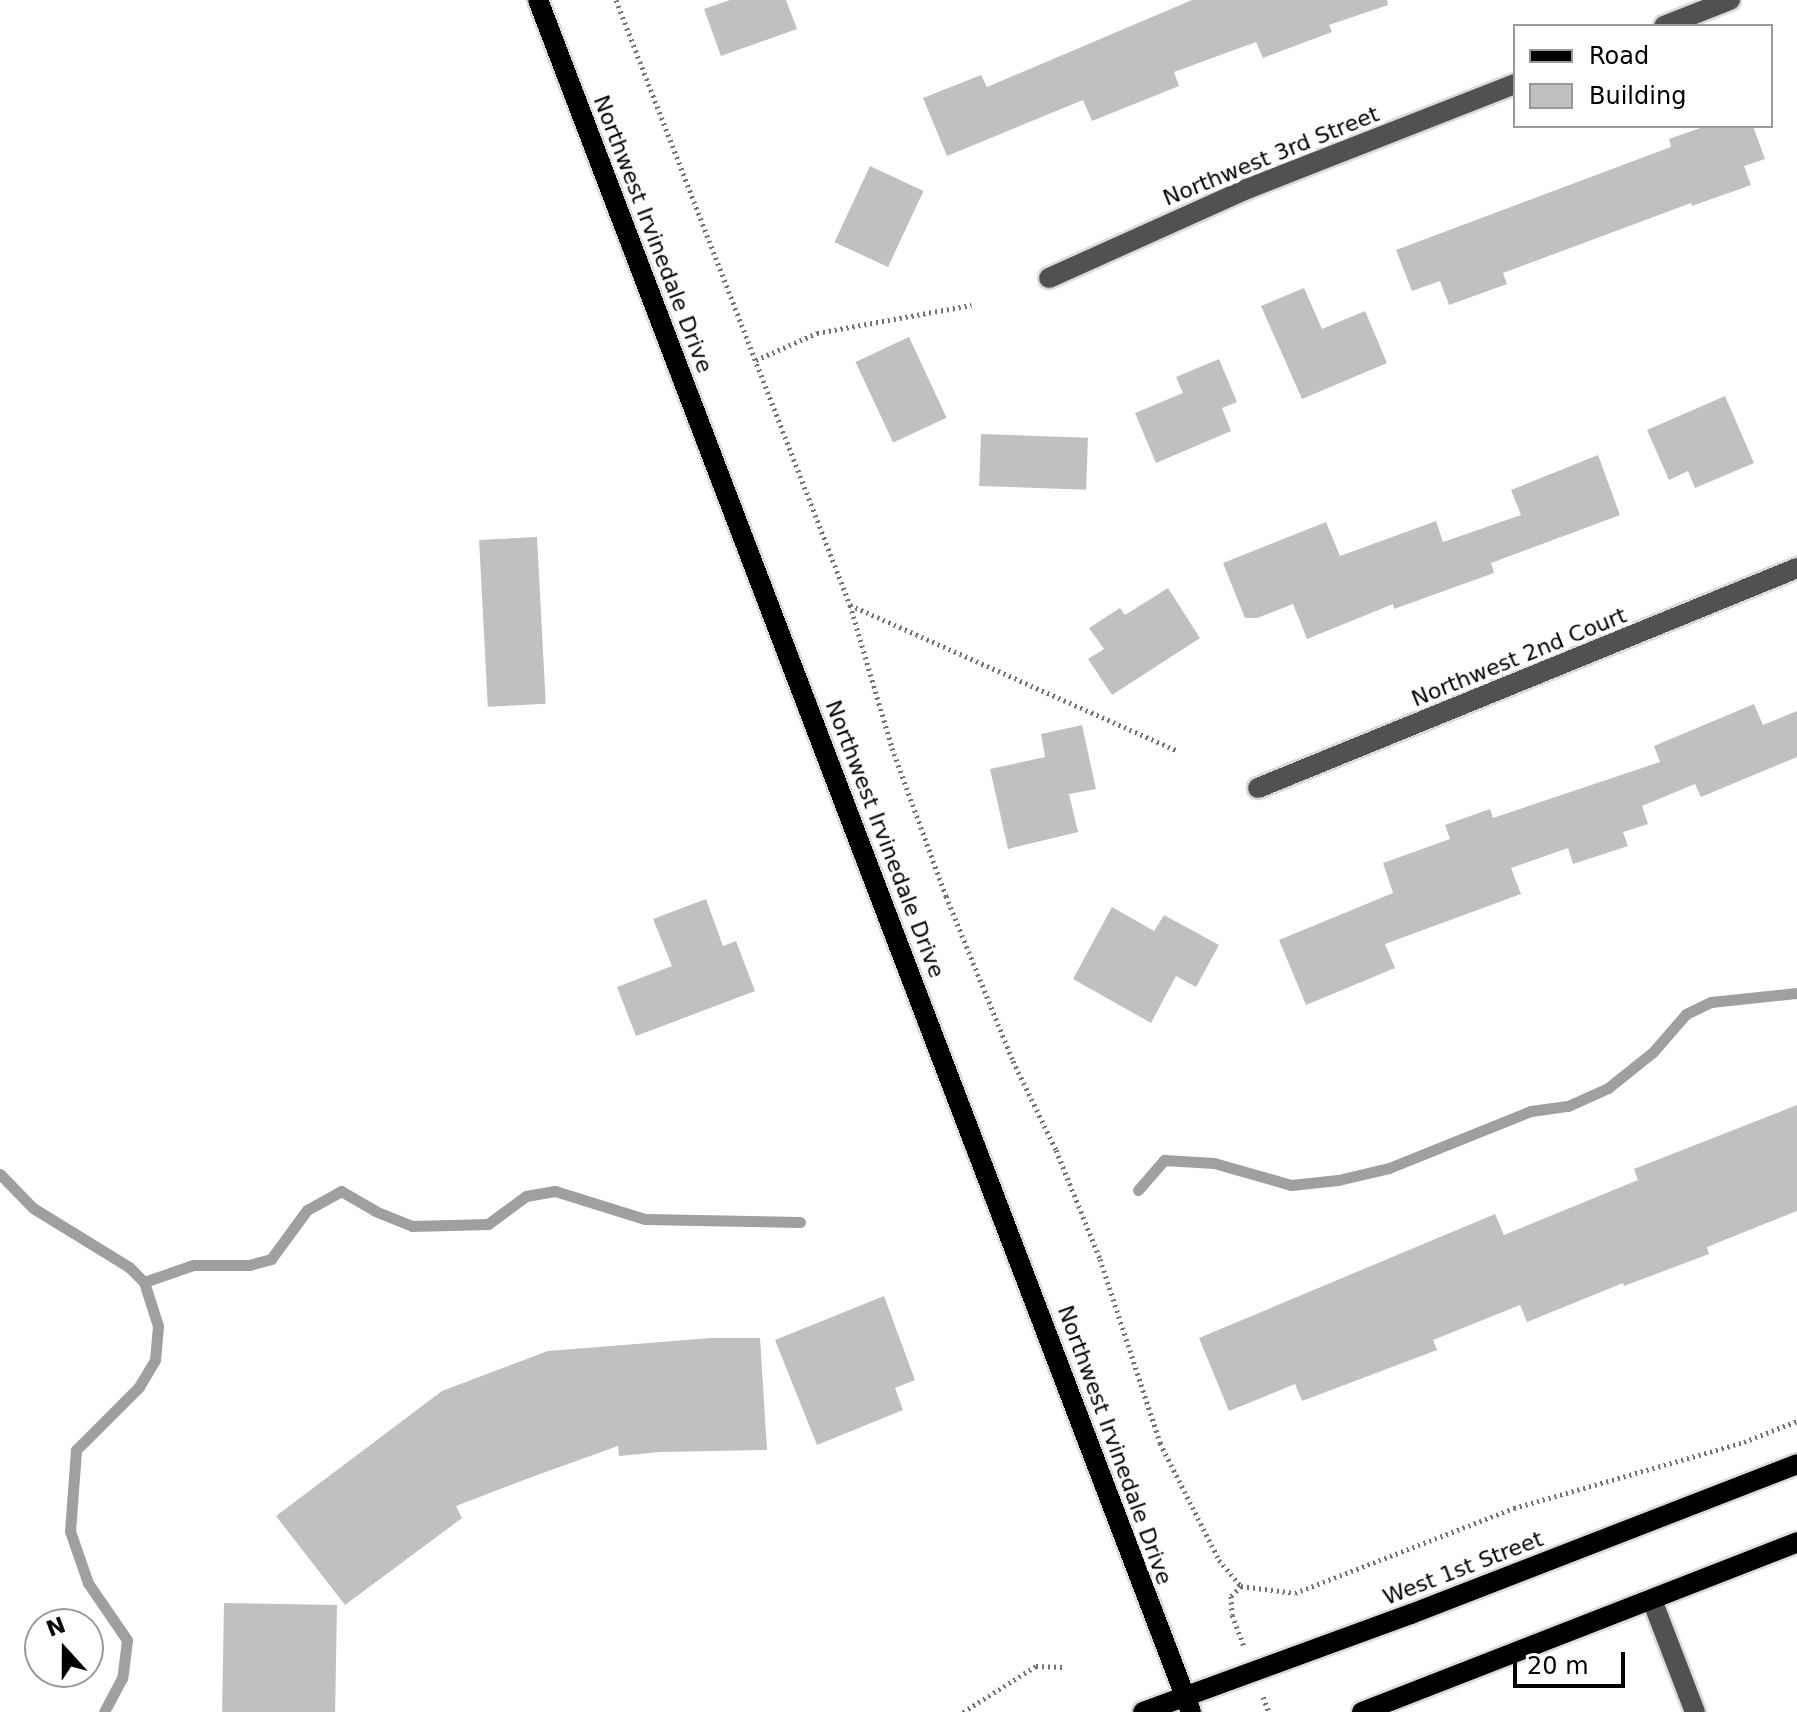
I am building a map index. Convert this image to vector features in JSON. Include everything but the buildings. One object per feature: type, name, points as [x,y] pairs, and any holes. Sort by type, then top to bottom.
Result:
[{"type":"main road","name":"Northwest Irvinedale Drive","points":[[538,0],[1188,1704]]},
{"type":"main road","name":"West 1st Street","points":[[1143,1712],[1188,1704],[1797,1464]]},
{"type":"main road","points":[[1362,1712],[1797,1542]]},
{"type":"street","points":[[1669,24],[1730,0]]},
{"type":"street","name":"Northwest 3rd Street","points":[[1049,278],[1247,189],[1513,85]]},
{"type":"street","name":"Northwest 2nd Court","points":[[1258,788],[1797,568]]},
{"type":"street","points":[[1652,1600],[1695,1712]]},
{"type":"path","points":[[616,0],[850,605],[892,748],[930,852],[1013,1061],[1056,1150],[1100,1259],[1134,1354],[1160,1443],[1219,1560],[1241,1586],[1295,1593],[1514,1508],[1744,1442],[1797,1421]]},
{"type":"path","points":[[756,360],[817,333],[971,305]]},
{"type":"path","points":[[850,605],[1178,751]]},
{"type":"path","points":[[1231,1596],[1241,1586]]},
{"type":"path","points":[[963,1712],[1036,1666],[1063,1667]]},
{"type":"waterway","points":[[1138,1190],[1164,1160],[1214,1163],[1291,1185],[1338,1180],[1389,1168],[1531,1111],[1568,1106],[1608,1088],[1653,1052],[1686,1014],[1711,1002],[1797,993]]},
{"type":"waterway","points":[[0,1174],[33,1208],[129,1267],[144,1282],[158,1326],[155,1360],[139,1387],[76,1450],[70,1531],[88,1583],[127,1640],[122,1678],[104,1712]]},
{"type":"waterway","points":[[144,1282],[193,1265],[249,1265],[271,1259],[307,1210],[341,1191],[375,1211],[412,1226],[488,1224],[526,1196],[555,1191],[645,1219],[800,1222]]}]
